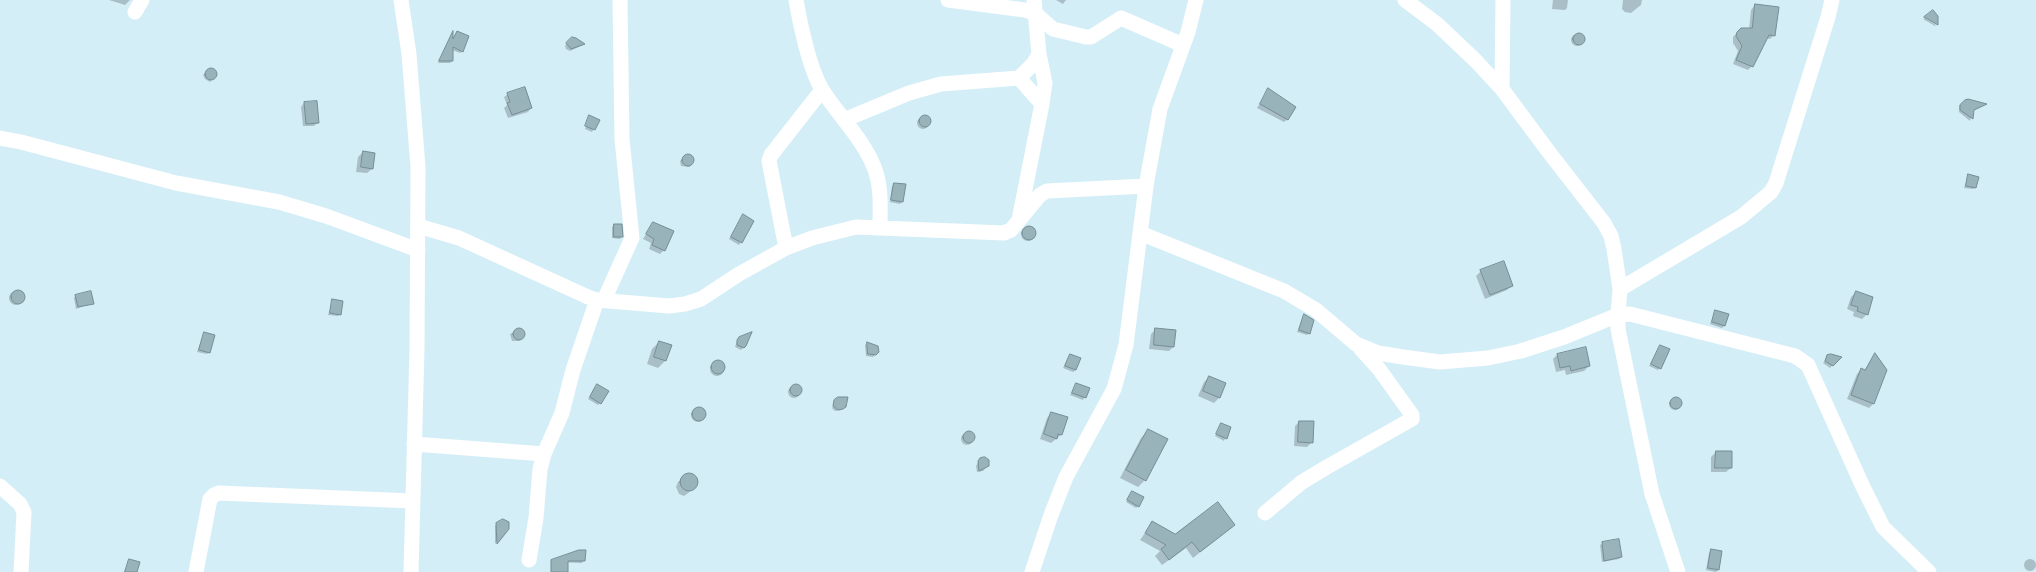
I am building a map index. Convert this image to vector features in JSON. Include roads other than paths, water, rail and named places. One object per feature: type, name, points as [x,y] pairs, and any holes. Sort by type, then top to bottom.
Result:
[{"type":"street","points":[[402,0],[409,54],[418,166],[418,250],[411,572]]},
{"type":"street","points":[[529,560],[536,518],[540,469],[544,454],[562,413],[572,370],[600,300],[632,238],[622,139],[620,0]]},
{"type":"street","points":[[796,0],[809,54],[822,90],[844,120],[874,167],[880,193],[880,228]]},
{"type":"street","points":[[948,0],[1025,10],[1034,7]]},
{"type":"street","points":[[1032,572],[1051,515],[1066,477],[1114,390],[1126,345],[1146,186],[1160,109],[1184,45],[1196,0]]},
{"type":"street","points":[[1405,0],[1437,24],[1476,61],[1502,89],[1604,223],[1611,236],[1620,290],[1618,315],[1628,382],[1652,494],[1678,572]]},
{"type":"street","points":[[1502,89],[1503,0]]},
{"type":"street","points":[[1620,290],[1741,217],[1771,192],[1776,183],[1832,0]]},
{"type":"street","points":[[1034,7],[1053,29],[1091,37],[1121,18],[1184,45]]},
{"type":"street","points":[[1018,221],[1045,83],[1039,54],[1034,7]]},
{"type":"street","points":[[844,120],[909,93],[941,84],[1018,78],[1034,63],[1039,54]]},
{"type":"street","points":[[1018,78],[1042,104]]},
{"type":"street","points":[[786,248],[769,161],[771,155],[822,90]]},
{"type":"street","points":[[0,138],[21,142],[176,183],[279,202],[326,216],[418,250]]},
{"type":"street","points":[[418,226],[459,238],[600,300],[669,306],[685,304],[701,299],[739,274],[786,248],[812,238],[856,228],[1004,233],[1011,230],[1040,195],[1047,191],[1146,186]]},
{"type":"street","points":[[1140,233],[1284,291],[1316,310],[1356,344],[1379,369],[1412,416],[1412,419],[1302,482],[1265,513]]},
{"type":"street","points":[[1356,344],[1378,353],[1440,362],[1488,358],[1521,351],[1564,337],[1618,315],[1630,314],[1803,360],[1808,365],[1863,488],[1883,527],[1929,572]]},
{"type":"street","points":[[414,444],[544,454]]},
{"type":"street","points":[[0,486],[20,504],[24,512],[21,572]]},
{"type":"street","points":[[196,572],[210,500],[214,495],[219,493],[413,501]]}]
